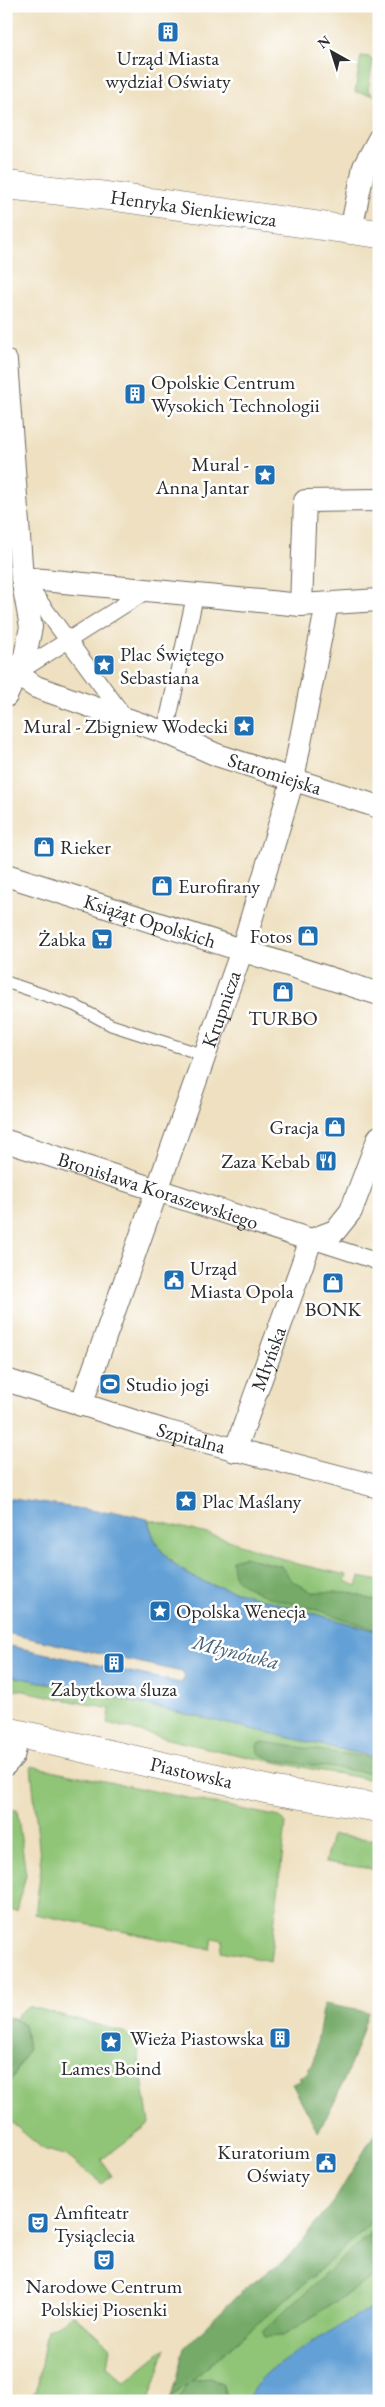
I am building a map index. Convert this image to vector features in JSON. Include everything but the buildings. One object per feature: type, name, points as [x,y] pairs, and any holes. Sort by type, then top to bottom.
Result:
[{"type":"street","points":[[351,230],[364,167],[379,139]]},
{"type":"street","name":"Henryka Sienkiewicza","points":[[6,185],[108,196],[379,234]]},
{"type":"street","points":[[6,361],[19,578],[31,627],[25,656],[11,673],[6,696]]},
{"type":"street","points":[[301,605],[305,501],[379,500]]},
{"type":"street","points":[[19,578],[301,605],[379,600]]},
{"type":"street","points":[[19,578],[126,719]]},
{"type":"street","points":[[11,673],[68,641],[146,591]]},
{"type":"street","points":[[11,673],[36,687],[169,734],[199,596]]},
{"type":"street","name":"Krupnicza","points":[[81,1404],[242,950],[292,779],[327,604]]},
{"type":"street","name":"Staromiejska","points":[[169,734],[217,755],[379,807]]},
{"type":"street","name":"Książąt Opolskich","points":[[6,875],[379,994]]},
{"type":"street","points":[[311,1240],[334,1232],[352,1212],[379,1137]]},
{"type":"street","name":"Bronisława Koraszewskiego","points":[[6,1141],[311,1240]]},
{"type":"street","points":[[311,1240],[379,1262]]},
{"type":"street","name":"Młyńska","points":[[235,1451],[311,1240]]},
{"type":"street","name":"Szpitalna","points":[[6,1380],[235,1451],[379,1487]]},
{"type":"street","points":[[6,1764],[13,1756],[12,1733]]},
{"type":"street","name":"Piastowska","points":[[12,1733],[270,1790],[379,1808]]},
{"type":"lane","points":[[6,982],[74,1005],[111,1025],[204,1055]]},
{"type":"green space","points":[[361,56],[369,57],[373,61],[368,90],[373,95],[355,92]]},
{"type":"green space","points":[[148,1519],[223,1538],[297,1564],[347,1575],[345,1581],[357,1586],[360,1577],[379,1581],[379,1632],[209,1584],[187,1574],[162,1551],[151,1531]]},
{"type":"green space","points":[[244,1557],[281,1566],[291,1580],[312,1592],[348,1592],[379,1602],[379,1631],[257,1592],[239,1581],[234,1574],[232,1560]]},
{"type":"green space","points":[[6,1675],[379,1758],[379,1781],[209,1749],[108,1723],[110,1709],[19,1690],[6,1690]]},
{"type":"green space","points":[[263,1742],[379,1759],[379,1774],[274,1760],[258,1753],[257,1745]]},
{"type":"green space","points":[[31,1766],[280,1817],[286,1824],[270,1961],[221,1951],[223,1940],[213,1938],[211,1949],[35,1914],[41,1868]]},
{"type":"green space","points":[[6,1810],[17,1810],[26,1875],[17,1911],[6,1909]]},
{"type":"green space","points":[[332,1835],[379,1840],[379,1870],[325,1862]]},
{"type":"green space","points":[[324,2004],[368,2012],[347,2074],[318,2132],[292,2084],[301,2081],[299,2078],[309,2072],[307,2069],[313,2064]]},
{"type":"green space","points":[[28,2006],[124,2032],[137,2043],[149,2124],[101,2160],[112,2176],[102,2184],[67,2156],[43,2149],[6,2118],[7,2089],[28,2049],[24,2024],[15,2020],[18,2014]]},
{"type":"green space","points":[[6,2016],[24,2024],[28,2049],[6,2090]]},
{"type":"green space","points":[[379,2126],[379,2214],[339,2253],[191,2381],[209,2378],[222,2383],[228,2401],[178,2401],[188,2383],[171,2398],[184,2348],[242,2291],[290,2256],[336,2198]]},
{"type":"green space","points":[[379,2214],[379,2401],[168,2401],[339,2253]]},
{"type":"green space","points":[[379,2225],[379,2273],[283,2336],[265,2337],[263,2331]]},
{"type":"green space","points":[[72,2313],[110,2347],[107,2366],[124,2382],[166,2348],[149,2401],[28,2401],[37,2389],[47,2329],[64,2322]]},
{"type":"water","name":"Młynówka","points":[[6,1498],[110,1513],[111,1511],[148,1519],[156,1542],[169,1560],[197,1579],[379,1632],[379,1758],[6,1675],[6,1645],[181,1683],[185,1677],[182,1672],[6,1633]]},
{"type":"water","points":[[379,2304],[379,2401],[248,2401],[254,2388],[267,2374],[284,2361],[304,2347]]},
{"type":"place","name":"Urząd Miasta wydział Oświaty","points":[[168,32]]},
{"type":"place","name":"Opolskie Centrum Wysokich Technologii","points":[[135,394]]},
{"type":"place","name":"Mural - Anna Jantar","points":[[265,475]]},
{"type":"place","name":"Plac Świętego Sebastiana","points":[[104,665]]},
{"type":"place","name":"Mural - Zbigniew Wodecki","points":[[244,726]]},
{"type":"place","name":"Rieker","points":[[44,847]]},
{"type":"place","name":"Eurofirany","points":[[162,886]]},
{"type":"place","name":"Fotos","points":[[308,936]]},
{"type":"place","name":"Żabka","points":[[102,939]]},
{"type":"place","name":"TURBO","points":[[283,992]]},
{"type":"place","name":"Gracja","points":[[335,1127]]},
{"type":"place","name":"Zaza Kebab","points":[[326,1161]]},
{"type":"place","name":"Urząd Miasta Opola","points":[[174,1280]]},
{"type":"place","name":"BONK","points":[[333,1283]]},
{"type":"place","name":"Studio jogi","points":[[110,1384]]},
{"type":"place","name":"Plac Maślany","points":[[186,1501]]},
{"type":"place","name":"Opolska Wenecja","points":[[160,1611]]},
{"type":"place","name":"Zabytkowa śluza","points":[[114,1663]]},
{"type":"place","name":"Wieża Piastowska","points":[[280,2038]]},
{"type":"place","name":"Lames Boind","points":[[111,2042]]},
{"type":"place","name":"Kuratorium Oświaty","points":[[326,2163]]},
{"type":"place","name":"Amfiteatr Tysiąclecia","points":[[38,2223]]},
{"type":"place","name":"Narodowe Centrum Polskiej Piosenki","points":[[104,2260]]}]
